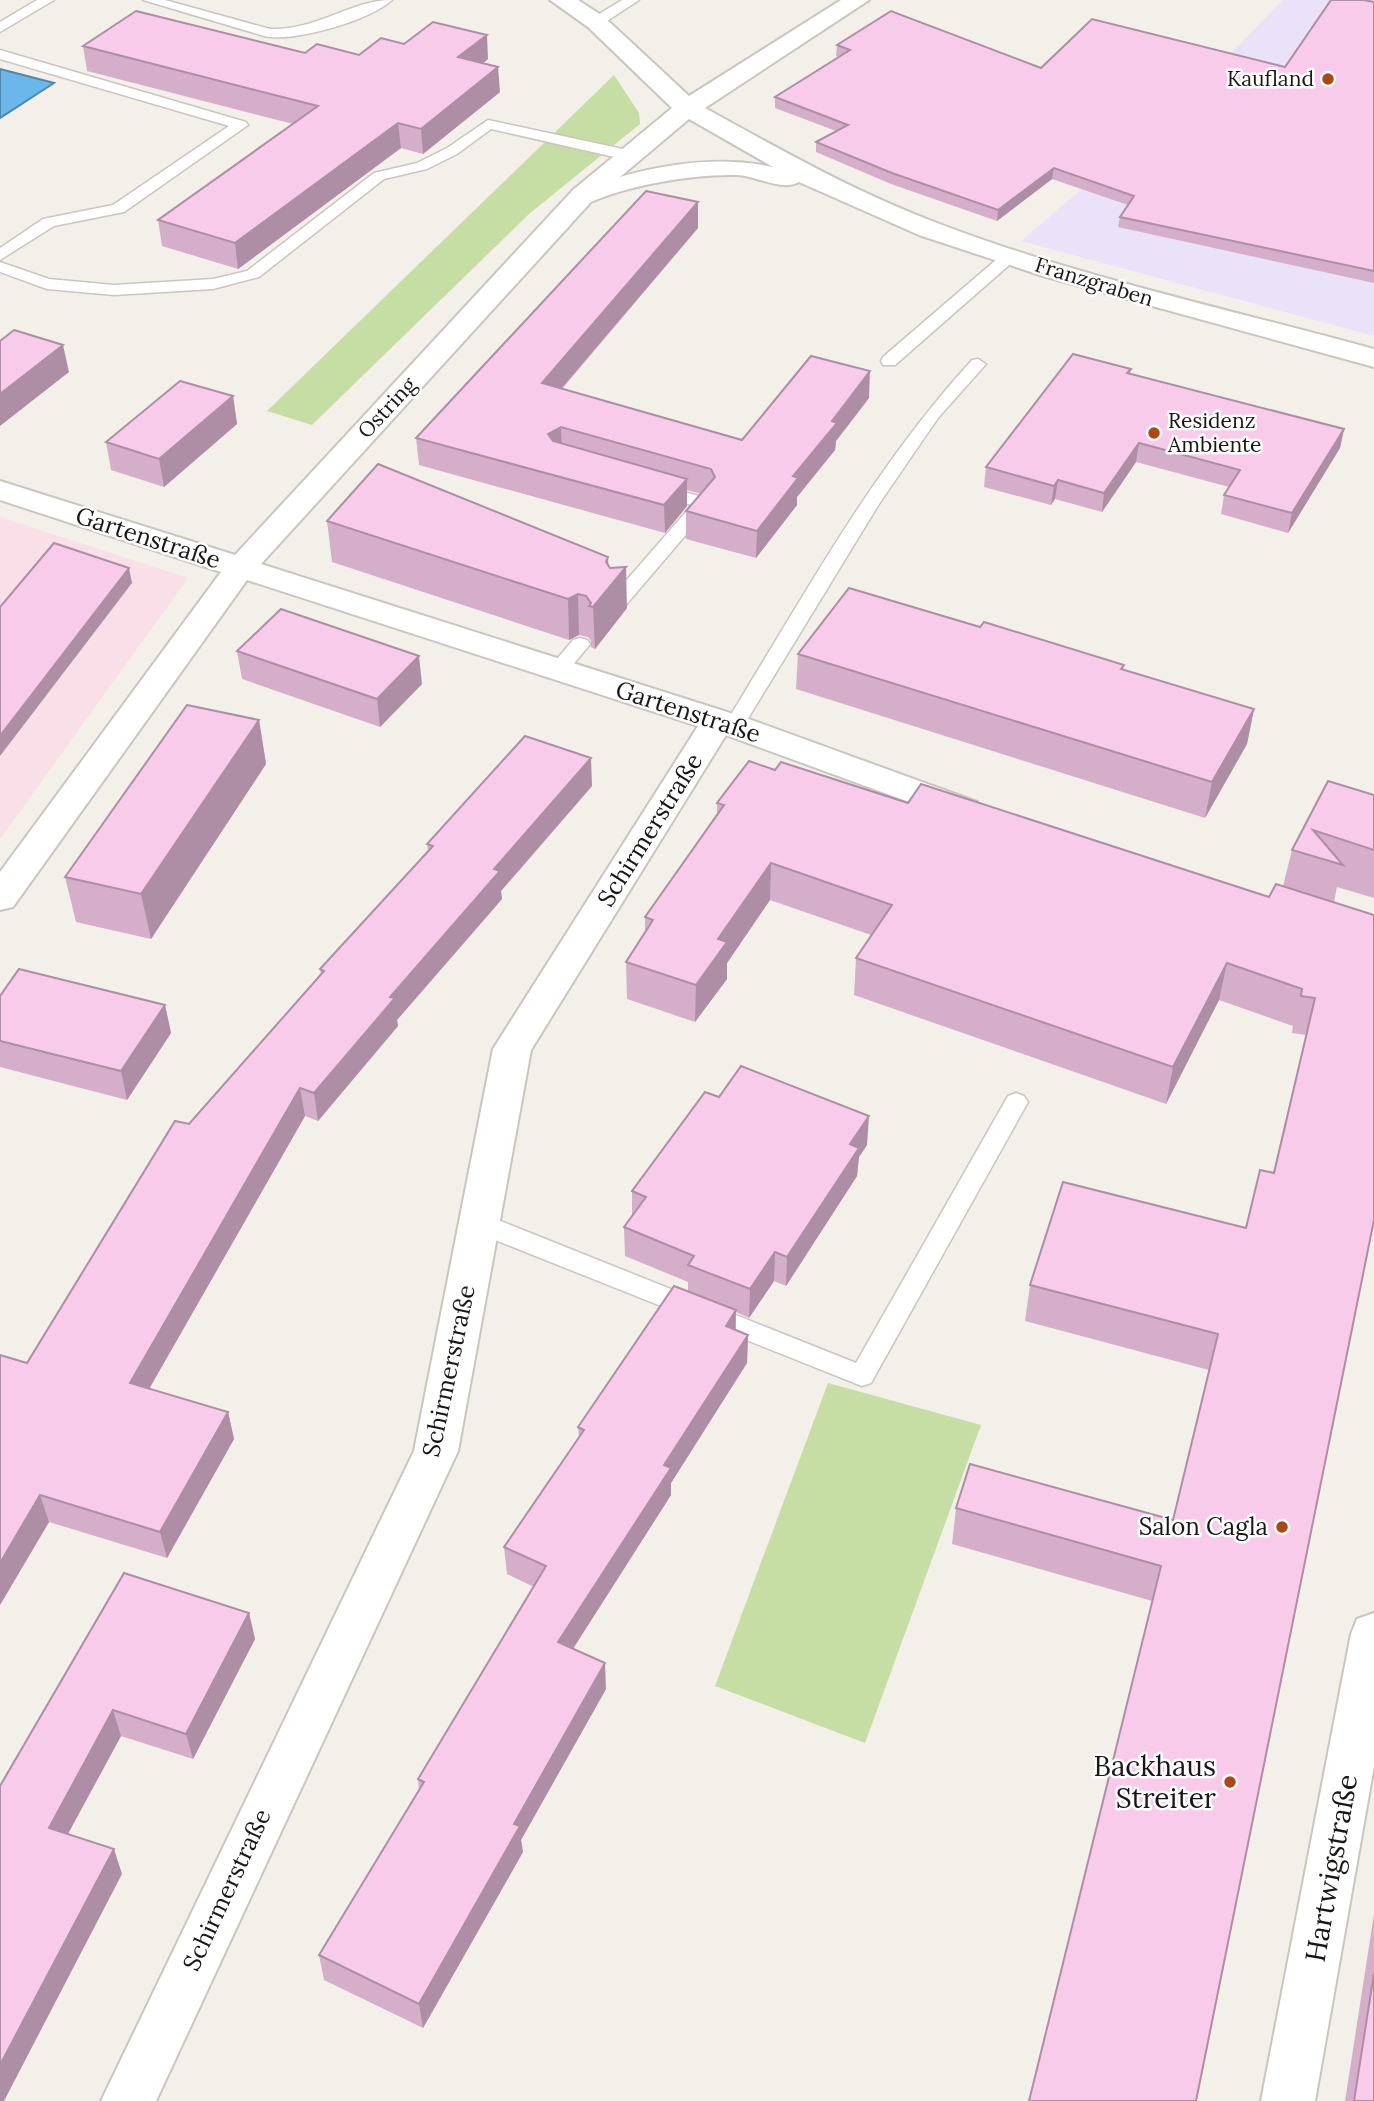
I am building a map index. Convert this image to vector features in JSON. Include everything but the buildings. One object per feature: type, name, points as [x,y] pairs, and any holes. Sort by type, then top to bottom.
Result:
[{"type":"street","name":"Franzgraben","points":[[562,0],[596,22],[687,108],[822,184],[928,229],[1010,256],[1158,301],[1374,358]]},
{"type":"street","name":"Ostring","points":[[0,898],[240,568],[582,196],[687,108],[857,0]]},
{"type":"street","name":"Franzgraben","points":[[582,196],[660,174],[737,167],[822,184]]},
{"type":"street","name":"Gartenstraße","points":[[1,491],[726,724],[992,819]]},
{"type":"street","name":"Schirmerstraße","points":[[128,2101],[436,1451],[512,1049],[726,724]]},
{"type":"street","name":"Hartwigstraße","points":[[1288,2101],[1374,1634]]},
{"type":"lane","points":[[0,28],[47,0]]},
{"type":"lane","points":[[149,0],[269,33],[288,35],[312,30],[385,0]]},
{"type":"lane","points":[[596,22],[632,0]]},
{"type":"lane","points":[[0,54],[241,125],[118,209],[49,222],[0,255]]},
{"type":"lane","points":[[0,267],[47,284],[114,290],[213,284],[253,274],[379,176],[422,166],[452,151],[488,124],[632,156]]},
{"type":"lane","points":[[889,361],[1010,256]]},
{"type":"lane","points":[[726,724],[932,414],[978,364]]},
{"type":"lane","points":[[618,602],[704,503],[639,485]]},
{"type":"lane","points":[[558,670],[580,644]]},
{"type":"lane","points":[[479,1223],[862,1376],[1016,1102]]},
{"type":"shaded area","points":[[1283,0],[1374,0],[1374,336],[1021,241],[1178,107]]},
{"type":"shaded area","points":[[0,517],[188,578],[0,839]]},
{"type":"green space","points":[[614,75],[639,113],[640,124],[529,214],[312,425],[267,411]]},
{"type":"green space","points":[[828,1383],[981,1425],[865,1743],[715,1686]]},
{"type":"water","points":[[0,69],[54,83],[0,118]]},
{"type":"place","name":"Kaufland","points":[[1328,79]]},
{"type":"place","name":"Residenz Ambiente","points":[[1154,433]]},
{"type":"place","name":"Salon Cagla","points":[[1282,1527]]},
{"type":"place","name":"Backhaus Streiter","points":[[1230,1782]]}]
